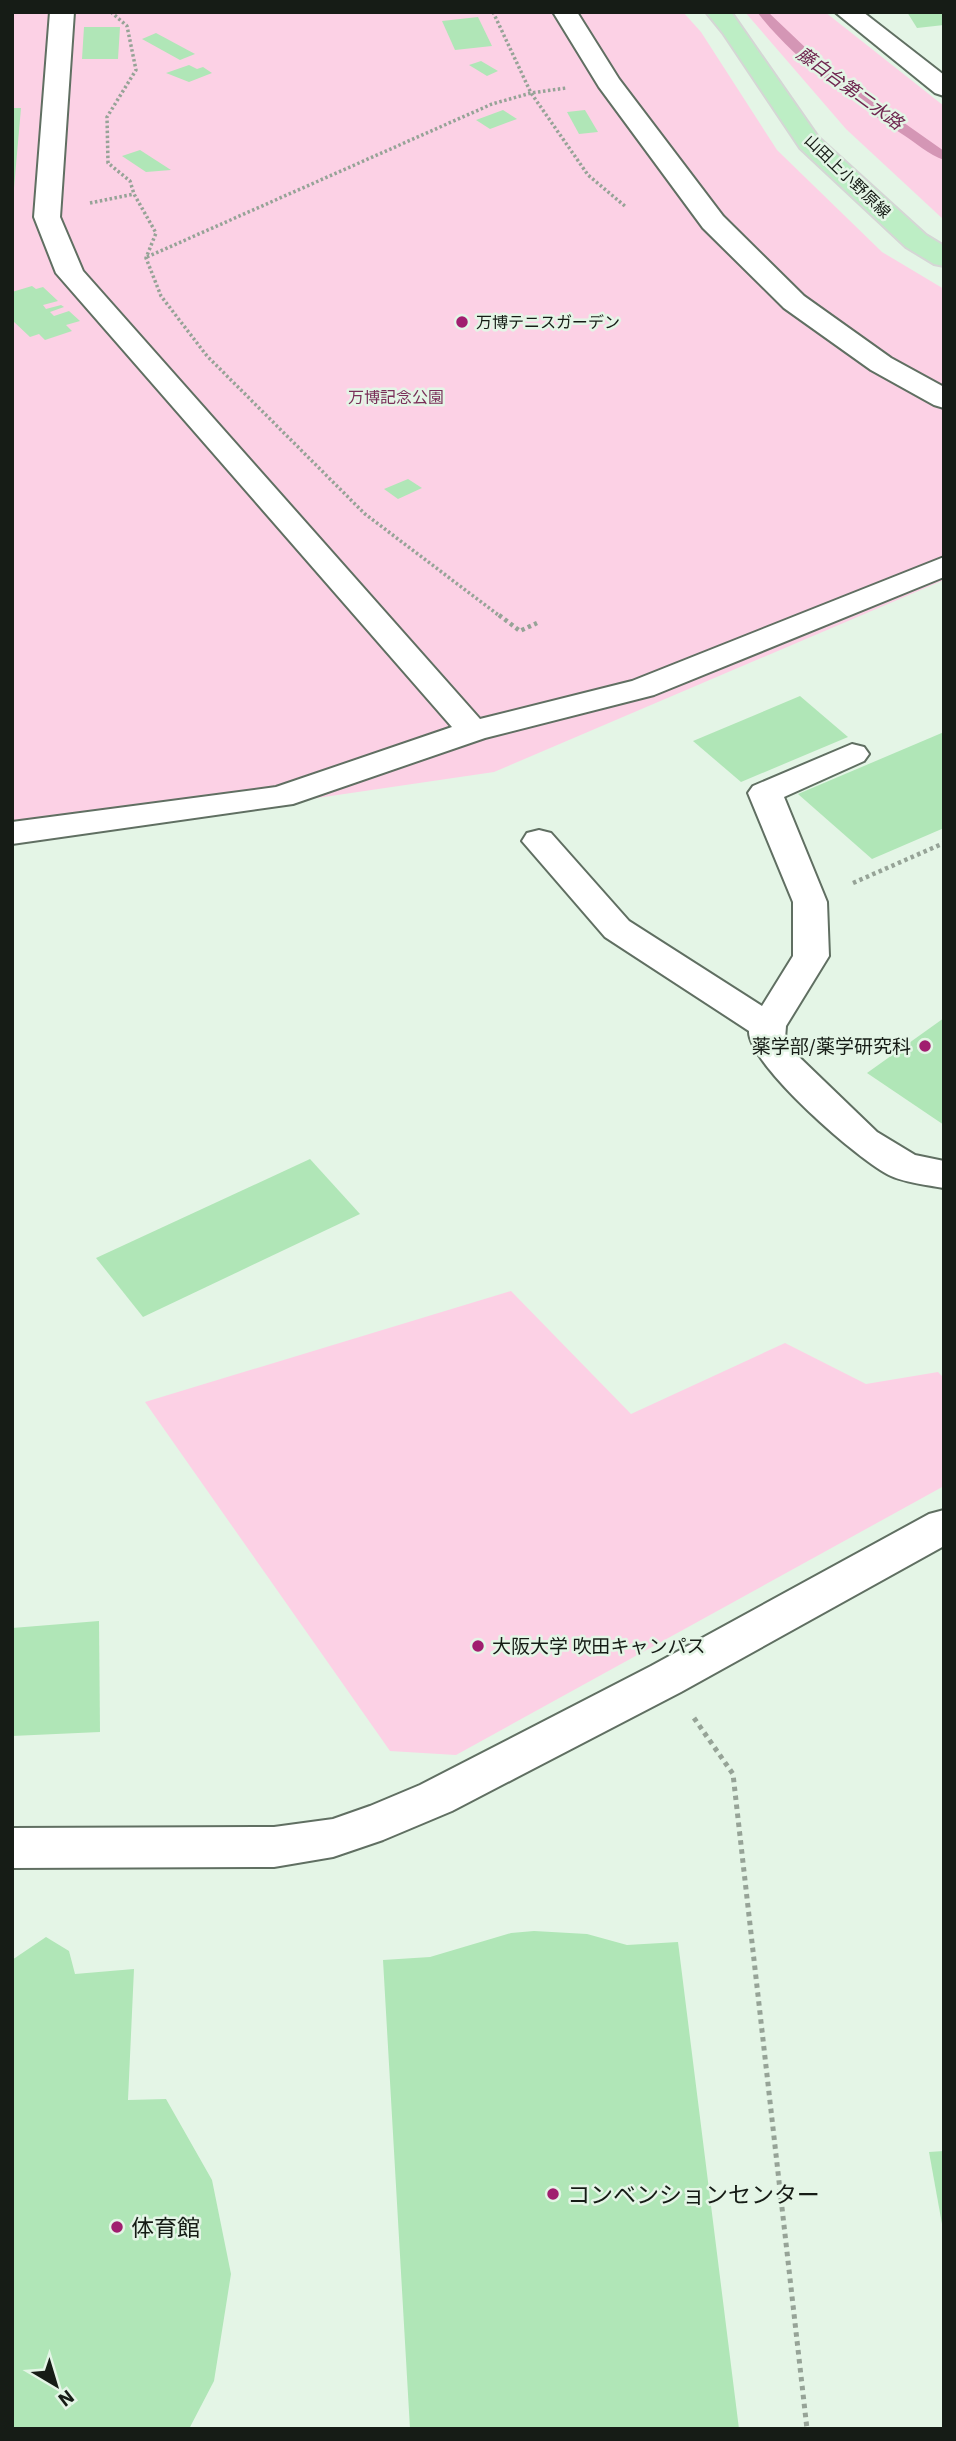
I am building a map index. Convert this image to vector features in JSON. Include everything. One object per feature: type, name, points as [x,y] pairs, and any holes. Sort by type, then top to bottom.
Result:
[{"type":"main road","name":"山田上小野原線","points":[[718,12],[732,28],[809,142],[916,241],[944,258]]},
{"type":"street","points":[[62,12],[47,216],[70,273],[473,731]]},
{"type":"street","points":[[565,12],[608,82],[713,222],[794,302],[881,364],[944,399]]},
{"type":"street","points":[[847,12],[944,88]]},
{"type":"street","points":[[12,833],[281,797],[473,731],[643,688],[944,566]]},
{"type":"street","points":[[852,754],[765,793],[810,902],[811,956],[768,1026],[766,1040],[783,1063],[864,1141],[904,1166],[944,1175]]},
{"type":"street","points":[[538,841],[617,929],[768,1026]]},
{"type":"street","points":[[12,1848],[274,1847],[334,1838],[436,1798],[666,1679],[944,1526]]},
{"type":"path","points":[[111,12],[127,26],[136,70],[107,117],[108,163],[130,181],[134,194],[156,233],[146,258],[161,296],[207,356],[365,514],[520,631],[537,623]]},
{"type":"path","points":[[493,12],[531,93],[588,175],[626,207]]},
{"type":"path","points":[[146,258],[492,104],[531,93]]},
{"type":"path","points":[[810,902],[944,843]]},
{"type":"path","points":[[666,1679],[733,1774],[807,2429]]},
{"type":"green space","name":"万博記念公園","points":[[12,12],[683,12],[701,32],[777,150],[882,252],[944,289],[944,580],[494,772],[12,843]]},
{"type":"green space","points":[[745,12],[825,12],[944,106],[944,220],[846,129]]},
{"type":"green space","points":[[511,1291],[631,1414],[785,1343],[866,1384],[938,1372],[944,1378],[944,1486],[456,1755],[390,1751],[145,1402]]},
{"type":"building","points":[[907,12],[944,12],[944,25],[917,28]]},
{"type":"building","points":[[478,17],[492,46],[455,50],[442,21]]},
{"type":"building","points":[[84,27],[120,27],[118,59],[82,59]]},
{"type":"building","points":[[156,33],[195,54],[180,60],[142,39]]},
{"type":"building","points":[[481,61],[498,71],[487,76],[469,65]]},
{"type":"building","points":[[189,65],[197,69],[203,67],[212,73],[189,82],[166,73]]},
{"type":"building","points":[[12,108],[21,108],[14,188],[12,188]]},
{"type":"building","points":[[503,110],[517,119],[490,129],[476,120]]},
{"type":"building","points":[[585,110],[598,132],[579,134],[567,112]]},
{"type":"building","points":[[140,150],[171,170],[146,172],[122,156]]},
{"type":"building","points":[[32,286],[36,289],[43,287],[58,301],[43,305],[46,309],[61,305],[64,307],[50,312],[54,316],[69,311],[80,321],[66,325],[72,331],[45,340],[39,334],[30,337],[12,320],[12,292]]},
{"type":"building","points":[[408,479],[422,488],[398,499],[384,489]]},
{"type":"building","points":[[800,696],[848,737],[741,782],[693,741]]},
{"type":"building","points":[[944,732],[944,828],[872,859],[798,794]]},
{"type":"building","name":"薬学部/薬学研究科","points":[[944,1018],[944,1125],[867,1073]]},
{"type":"building","points":[[310,1159],[360,1214],[143,1317],[96,1258]]},
{"type":"building","points":[[99,1621],[100,1732],[12,1736],[12,1628]]},
{"type":"building","name":"コンベンションセンター","points":[[534,1931],[587,1934],[627,1945],[678,1942],[739,2429],[410,2429],[383,1960],[430,1957],[511,1933]]},
{"type":"building","name":"体育館","points":[[46,1937],[69,1951],[75,1974],[134,1969],[128,2100],[166,2099],[212,2180],[231,2274],[214,2381],[189,2429],[12,2429],[12,1960]]},
{"type":"building","points":[[944,2151],[944,2224],[942,2224],[929,2152]]},
{"type":"waterway","name":"藤白台第二水路","points":[[762,12],[825,72],[944,156]]},
{"type":"place","name":"万博テニスガーデン","points":[[462,322]]},
{"type":"place","name":"薬学部/薬学研究科","points":[[925,1046]]},
{"type":"place","name":"大阪大学 吹田キャンパス","points":[[478,1646]]},
{"type":"place","name":"コンベンションセンター","points":[[553,2194]]},
{"type":"place","name":"体育館","points":[[117,2227]]}]
